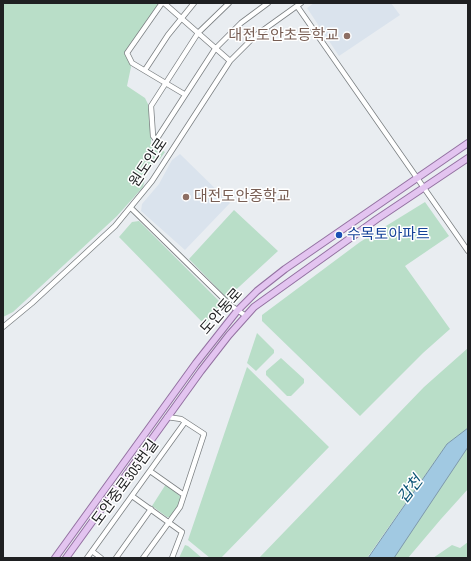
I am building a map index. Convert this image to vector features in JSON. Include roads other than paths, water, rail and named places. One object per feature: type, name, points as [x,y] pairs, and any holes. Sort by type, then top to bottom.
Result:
[{"type":"main road","name":"도안동로","points":[[55,558],[196,363],[237,311],[257,291],[285,269],[468,143]]},
{"type":"main road","name":"도안동로","points":[[66,558],[175,406],[225,340],[246,316],[266,297],[468,158]]},
{"type":"street","points":[[184,94],[132,62],[127,53],[163,3],[230,61]]},
{"type":"street","points":[[145,70],[180,18],[194,3]]},
{"type":"street","points":[[229,3],[198,33],[151,106],[153,136],[156,140],[184,94],[215,49],[241,23],[268,3]]},
{"type":"street","name":"원도안로","points":[[3,327],[32,303],[115,226],[152,181],[230,61],[255,36],[301,3]]},
{"type":"street","points":[[297,6],[468,252]]},
{"type":"street","points":[[131,208],[237,311],[246,316]]},
{"type":"street","points":[[175,406],[183,420]]},
{"type":"street","points":[[143,558],[180,507],[204,434],[183,420],[167,417]]},
{"type":"street","name":"도안중로305번길","points":[[87,558],[150,471],[183,420]]},
{"type":"street","points":[[150,471],[184,495]]},
{"type":"street","points":[[132,496],[182,532],[172,558]]},
{"type":"street","points":[[116,558],[151,509]]},
{"type":"street","points":[[92,551],[101,558]]},
{"type":"water","name":"갑천","points":[[468,428],[468,447],[394,558],[368,558],[447,444]]},
{"type":"place","name":"대전도안초등학교","points":[[347,36]]},
{"type":"place","name":"대전도안중학교","points":[[186,197]]},
{"type":"place","name":"수목토아파트","points":[[339,235]]}]
